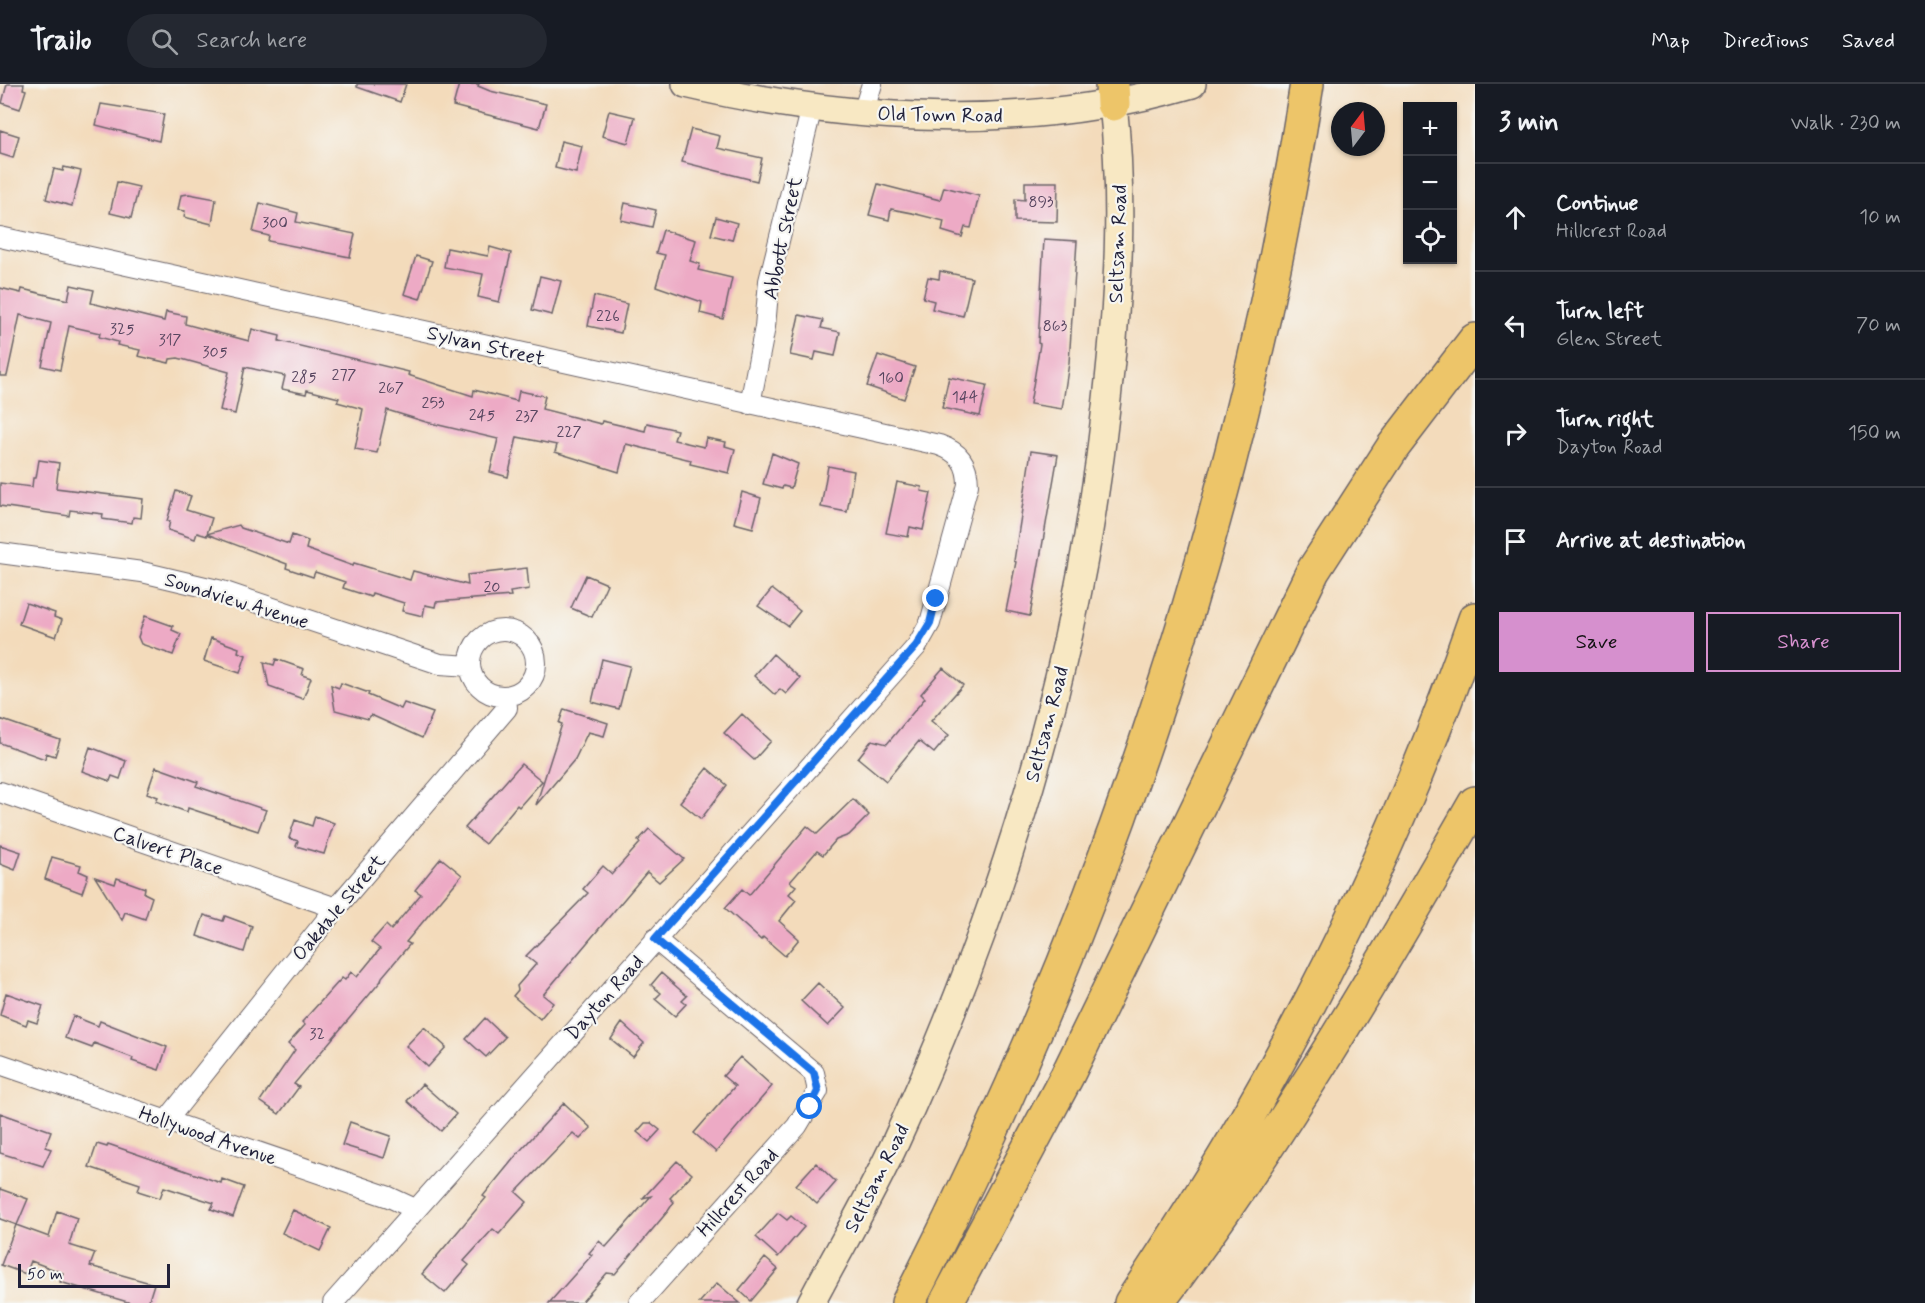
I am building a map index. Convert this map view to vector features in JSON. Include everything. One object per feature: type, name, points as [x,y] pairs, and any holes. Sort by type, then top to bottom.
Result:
[{"type":"highway","points":[[908,1303],[969,1181],[1047,1005],[1096,882],[1156,711],[1202,560],[1253,361],[1281,228],[1306,84]]},
{"type":"highway","points":[[946,1303],[1072,1067],[1313,571],[1393,447],[1475,340]]},
{"type":"highway","points":[[1131,1303],[1239,1132],[1341,942],[1401,811],[1475,619]]},
{"type":"highway","points":[[1157,1303],[1227,1207],[1305,1086],[1475,803]]},
{"type":"main road","name":"Old Town Road","points":[[686,84],[813,107],[863,113],[1005,115],[1112,94],[1192,84]]},
{"type":"main road","name":"Seltsam Road","points":[[811,1303],[896,1144],[964,984],[1011,849],[1053,703],[1091,528],[1113,345],[1120,161],[1112,94]]},
{"type":"street","points":[[863,113],[872,84]]},
{"type":"street","name":"Abbott Street","points":[[750,404],[765,327],[769,281],[813,107]]},
{"type":"street","name":"Sylvan Street","points":[[0,237],[939,445],[959,455],[965,464]]},
{"type":"street","name":"Dayton Road","points":[[333,1303],[916,646],[930,623],[968,485],[965,464]]},
{"type":"street","name":"Soundview Avenue","points":[[0,553],[142,572],[222,591],[440,664],[470,666]]},
{"type":"street","points":[[511,631],[521,635],[534,651],[535,671],[524,688],[506,696],[486,692],[472,676],[470,666],[474,646],[490,632],[511,631]]},
{"type":"street","name":"Oakdale Street","points":[[166,1120],[336,908],[507,708],[506,696]]},
{"type":"street","name":"Calvert Place","points":[[0,792],[336,908]]},
{"type":"street","name":"Hillcrest Road","points":[[639,1303],[797,1126],[818,1091],[814,1073],[655,939]]},
{"type":"street","name":"Hollywood Avenue","points":[[0,1064],[389,1197],[415,1209]]},
{"type":"building","points":[[7,84],[24,84],[23,89],[26,90],[20,109],[2,103]]},
{"type":"building","points":[[357,84],[406,84],[400,102],[357,87]]},
{"type":"building","points":[[459,84],[479,84],[478,86],[490,91],[546,104],[539,128],[453,106]]},
{"type":"building","points":[[101,104],[164,114],[159,141],[96,125]]},
{"type":"building","points":[[609,111],[635,117],[628,143],[602,136]]},
{"type":"building","points":[[691,129],[720,136],[717,148],[762,158],[757,181],[682,162]]},
{"type":"building","points":[[0,130],[19,136],[13,158],[0,154]]},
{"type":"building","points":[[561,141],[582,146],[576,173],[555,168]]},
{"type":"building","points":[[64,167],[81,171],[72,206],[46,199],[54,169],[63,171]]},
{"type":"building","points":[[117,182],[139,187],[131,218],[110,213]]},
{"type":"building","points":[[1025,182],[1058,182],[1057,222],[1015,221],[1015,199],[1025,200]]},
{"type":"building","points":[[878,184],[940,200],[944,187],[979,196],[971,228],[965,227],[962,237],[942,231],[944,221],[912,213],[891,209],[889,220],[869,215]]},
{"type":"building","points":[[189,194],[216,199],[212,224],[184,217],[185,211],[178,210],[181,195]]},
{"type":"building","points":[[260,203],[298,213],[296,222],[355,234],[350,257],[268,241],[269,236],[253,232]]},
{"type":"building","points":[[625,203],[656,210],[652,227],[621,220]]},
{"type":"building","points":[[716,217],[737,223],[732,240],[711,235]]},
{"type":"building","points":[[663,230],[696,240],[690,261],[700,264],[698,270],[732,278],[723,319],[700,313],[702,302],[656,286],[665,255],[656,253]]},
{"type":"building","points":[[1044,239],[1077,241],[1069,363],[1062,409],[1030,404],[1040,344],[1038,343]]},
{"type":"building","points":[[490,247],[511,253],[499,302],[478,297],[483,274],[444,267],[447,248],[488,256]]},
{"type":"building","points":[[416,256],[432,261],[420,299],[404,294]]},
{"type":"building","points":[[940,271],[972,278],[963,316],[932,309],[934,301],[923,298],[928,277],[939,279]]},
{"type":"building","points":[[540,276],[561,281],[552,315],[532,310]]},
{"type":"building","points":[[71,285],[94,290],[91,303],[164,321],[166,312],[186,316],[185,324],[249,341],[252,329],[280,336],[279,341],[409,372],[408,375],[473,396],[474,390],[517,401],[519,391],[545,396],[542,409],[601,424],[602,421],[645,431],[647,423],[677,430],[674,440],[704,447],[706,438],[726,442],[725,446],[735,449],[729,473],[690,464],[691,460],[626,444],[619,472],[555,452],[557,445],[517,437],[508,477],[490,472],[498,439],[387,410],[377,453],[355,449],[363,409],[337,402],[339,398],[307,390],[306,394],[282,389],[285,376],[245,367],[235,414],[220,410],[229,372],[178,358],[170,359],[169,363],[138,356],[140,350],[117,345],[118,342],[99,337],[100,333],[69,326],[60,370],[42,366],[51,323],[20,315],[7,376],[0,376],[0,288],[21,293],[22,289],[68,300]]},
{"type":"building","points":[[594,296],[627,304],[621,333],[588,326]]},
{"type":"building","points":[[799,315],[823,320],[821,328],[840,332],[835,356],[816,352],[814,360],[790,355]]},
{"type":"building","points":[[878,355],[915,367],[904,399],[867,386]]},
{"type":"building","points":[[949,377],[987,385],[980,416],[942,408]]},
{"type":"building","points":[[1031,451],[1058,455],[1030,616],[1006,611],[1016,562],[1014,561]]},
{"type":"building","points":[[772,453],[798,464],[791,488],[783,486],[782,489],[763,484]]},
{"type":"building","points":[[39,460],[59,463],[56,488],[143,499],[141,518],[133,517],[132,523],[102,519],[103,514],[70,510],[69,516],[0,506],[0,483],[32,487]]},
{"type":"building","points":[[828,466],[854,471],[847,512],[821,507]]},
{"type":"building","points":[[897,482],[922,487],[921,491],[931,493],[923,530],[910,527],[908,537],[886,533]]},
{"type":"building","points":[[176,491],[191,496],[186,510],[212,518],[207,536],[197,533],[195,539],[168,530],[170,521],[167,521]]},
{"type":"building","points":[[742,492],[761,498],[753,528],[734,523]]},
{"type":"building","points":[[239,525],[241,528],[289,544],[292,535],[308,541],[306,549],[353,566],[354,563],[410,580],[413,571],[468,585],[467,575],[527,568],[529,589],[510,592],[511,596],[436,602],[435,607],[425,605],[423,616],[402,611],[404,603],[372,593],[371,597],[343,588],[345,582],[315,572],[313,577],[286,568],[287,564],[207,534]]},
{"type":"building","points":[[586,575],[607,584],[592,617],[571,608]]},
{"type":"building","points":[[772,589],[800,611],[788,626],[758,606]]},
{"type":"building","points":[[26,603],[55,613],[54,617],[62,620],[56,637],[19,624]]},
{"type":"building","points":[[145,616],[173,626],[172,630],[181,634],[173,655],[141,644],[138,637]]},
{"type":"building","points":[[211,638],[239,648],[238,652],[246,655],[240,673],[204,661]]},
{"type":"building","points":[[773,654],[800,678],[786,694],[780,689],[775,695],[754,676]]},
{"type":"building","points":[[276,659],[304,669],[302,675],[311,678],[303,699],[269,687],[264,662],[274,665]]},
{"type":"building","points":[[602,659],[630,666],[619,709],[592,702]]},
{"type":"building","points":[[943,668],[963,685],[931,721],[949,735],[934,753],[919,741],[886,781],[858,758],[872,740],[887,744],[925,698],[921,694]]},
{"type":"building","points":[[341,683],[369,693],[368,695],[401,709],[404,703],[433,713],[422,738],[371,715],[368,719],[335,710],[331,685],[339,688]]},
{"type":"building","points":[[564,709],[608,723],[604,736],[588,732],[575,759],[536,805],[562,724],[559,723]]},
{"type":"building","points":[[742,714],[771,741],[754,760],[724,733]]},
{"type":"building","points":[[0,719],[60,740],[55,756],[46,753],[45,759],[0,743]]},
{"type":"building","points":[[90,747],[126,761],[120,779],[112,776],[110,781],[82,771]]},
{"type":"building","points":[[521,764],[542,781],[519,807],[517,805],[485,844],[465,828]]},
{"type":"building","points":[[156,767],[198,782],[196,786],[266,810],[258,831],[188,808],[187,812],[156,801],[158,797],[147,793]]},
{"type":"building","points":[[707,768],[727,785],[701,819],[680,802]]},
{"type":"building","points":[[853,799],[869,815],[849,835],[836,840],[823,855],[817,851],[790,882],[796,886],[789,894],[796,900],[779,921],[799,939],[785,956],[763,937],[761,940],[725,908],[742,889],[749,895],[807,826],[817,834]]},
{"type":"building","points":[[315,816],[334,823],[324,854],[296,846],[298,841],[289,838],[295,820],[312,826]]},
{"type":"building","points":[[649,829],[684,859],[659,882],[647,872],[543,995],[553,1003],[540,1019],[513,996],[518,990],[517,986],[536,964],[526,956],[588,893],[583,889],[603,866],[612,874],[640,843],[638,841]]},
{"type":"building","points":[[0,845],[21,852],[15,870],[0,864]]},
{"type":"building","points":[[52,857],[81,865],[79,871],[88,875],[82,893],[45,879]]},
{"type":"building","points":[[441,858],[462,875],[406,942],[410,944],[381,981],[294,1084],[299,1087],[279,1114],[260,1101],[295,1050],[288,1044],[305,1025],[302,1022],[342,978],[345,980],[351,972],[357,977],[380,949],[371,942],[386,925],[391,930],[421,894],[415,890]]},
{"type":"building","points":[[95,877],[115,884],[117,878],[145,888],[144,893],[152,897],[145,919],[125,912],[122,920]]},
{"type":"building","points":[[204,915],[223,921],[225,916],[252,926],[244,952],[197,936]]},
{"type":"building","points":[[661,973],[687,996],[682,1001],[686,1004],[675,1016],[655,999],[661,993],[651,985]]},
{"type":"building","points":[[818,983],[845,1008],[828,1026],[801,1001]]},
{"type":"building","points":[[6,993],[43,1006],[37,1023],[28,1020],[26,1025],[0,1015]]},
{"type":"building","points":[[73,1016],[98,1026],[100,1021],[167,1047],[159,1070],[132,1061],[133,1058],[94,1043],[92,1048],[65,1038]]},
{"type":"building","points":[[485,1018],[505,1037],[486,1057],[466,1039]]},
{"type":"building","points":[[622,1023],[644,1043],[633,1057],[611,1039]]},
{"type":"building","points":[[424,1027],[446,1047],[428,1067],[406,1046]]},
{"type":"building","points":[[740,1057],[772,1086],[716,1152],[694,1133],[735,1086],[723,1076]]},
{"type":"building","points":[[422,1084],[456,1114],[441,1131],[407,1101]]},
{"type":"building","points":[[564,1103],[591,1128],[580,1139],[573,1133],[516,1192],[527,1202],[499,1234],[493,1229],[464,1261],[469,1265],[445,1293],[422,1274],[486,1198],[483,1196],[519,1152]]},
{"type":"building","points":[[0,1113],[51,1131],[45,1147],[51,1149],[43,1166],[0,1153]]},
{"type":"building","points":[[350,1122],[391,1136],[384,1158],[342,1145]]},
{"type":"building","points":[[645,1123],[651,1123],[660,1130],[649,1142],[637,1132]]},
{"type":"building","points":[[97,1144],[107,1147],[108,1144],[221,1183],[222,1179],[244,1187],[233,1217],[211,1209],[214,1203],[164,1187],[160,1198],[138,1191],[140,1184],[89,1167]]},
{"type":"building","points":[[677,1161],[692,1174],[670,1198],[674,1202],[668,1211],[615,1274],[607,1273],[581,1303],[549,1303],[592,1255],[589,1253],[599,1241],[606,1247],[651,1196],[643,1198]]},
{"type":"building","points":[[816,1163],[836,1182],[817,1204],[796,1185]]},
{"type":"building","points":[[0,1189],[28,1199],[17,1225],[0,1219]]},
{"type":"building","points":[[293,1210],[331,1228],[320,1251],[282,1233]]},
{"type":"building","points":[[57,1211],[77,1218],[69,1245],[95,1253],[90,1266],[154,1284],[148,1303],[131,1303],[60,1282],[63,1273],[31,1261],[26,1274],[1,1265],[16,1225],[49,1237]]},
{"type":"building","points":[[778,1213],[787,1220],[791,1216],[804,1227],[778,1257],[756,1237]]},
{"type":"building","points":[[765,1258],[778,1269],[751,1301],[739,1290]]},
{"type":"building","points":[[717,1283],[740,1303],[699,1303]]},
{"type":"route","points":[[810,1107],[818,1091],[814,1073],[655,939],[916,646],[930,623],[936,599]]}]
